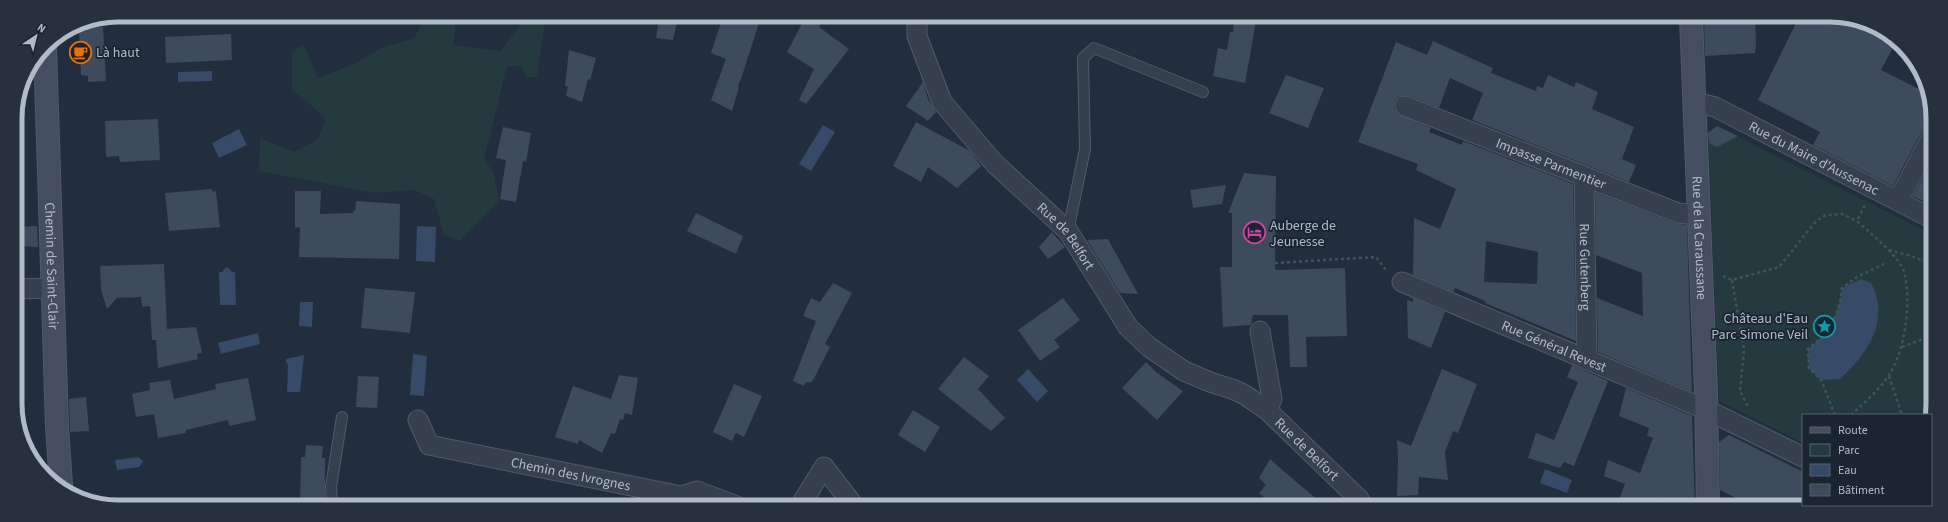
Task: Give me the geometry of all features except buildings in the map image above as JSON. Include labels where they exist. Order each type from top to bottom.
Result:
[{"type":"street","name":"Rue de Belfort","points":[[917,22],[917,36],[942,102],[995,164],[1068,230],[1128,327],[1159,355],[1184,371],[1269,405],[1359,500]]},
{"type":"street","name":"Rue de la Caraussane","points":[[1692,22],[1698,215],[1707,410],[1708,500]]},
{"type":"street","name":"Chemin de Saint-Clair","points":[[45,56],[52,288],[61,481]]},
{"type":"street","name":"Rue du Maire d'Aussenac","points":[[1695,102],[1715,107],[1926,215]]},
{"type":"street","name":"Impasse Parmentier","points":[[1405,106],[1678,213],[1698,215]]},
{"type":"street","points":[[1898,201],[1926,148]]},
{"type":"street","name":"Rue Gutenberg","points":[[1584,176],[1587,359]]},
{"type":"street","name":"Rue Général Revest","points":[[1402,282],[1707,410],[1802,457]]},
{"type":"street","points":[[22,288],[52,288]]},
{"type":"street","points":[[1260,330],[1269,405]]},
{"type":"street","name":"Chemin des Ivrognes","points":[[418,420],[429,445],[681,496],[697,491],[721,500]]},
{"type":"street","points":[[804,500],[824,467],[849,500]]},
{"type":"lane","points":[[1068,230],[1085,149],[1083,58],[1094,48],[1203,92]]},
{"type":"lane","points":[[332,500],[331,487],[342,417]]},
{"type":"path","points":[[1857,221],[1867,202]]},
{"type":"path","points":[[1701,267],[1732,280],[1779,267],[1816,221],[1826,215],[1842,214],[1857,221],[1888,250],[1904,271],[1907,308],[1902,347],[1889,375],[1852,414]]},
{"type":"path","points":[[1888,250],[1911,256],[1926,262]]},
{"type":"path","points":[[1275,263],[1376,257],[1394,280],[1402,282]]},
{"type":"path","points":[[1835,414],[1822,380],[1809,368],[1808,349],[1823,337],[1839,312],[1842,288],[1857,277],[1884,264]]},
{"type":"path","points":[[1732,280],[1744,350],[1740,391],[1751,411]]},
{"type":"path","points":[[1902,347],[1926,338]]},
{"type":"path","points":[[1889,375],[1902,414]]},
{"type":"green space","points":[[422,22],[456,22],[454,45],[501,51],[522,22],[545,22],[537,77],[526,77],[521,66],[507,66],[484,159],[494,173],[499,201],[460,241],[444,235],[434,199],[415,190],[374,193],[259,171],[260,138],[294,152],[318,139],[325,120],[314,108],[292,90],[292,53],[302,45],[307,51],[318,78],[356,63],[381,48],[414,38]]},
{"type":"green space","name":"Château d'Eau Parc Simone Veil","points":[[1717,126],[1926,231],[1926,414],[1802,414],[1802,442],[1719,401],[1708,132]]},
{"type":"water","points":[[212,71],[212,81],[178,82],[178,72]]},
{"type":"water","points":[[823,125],[835,132],[811,171],[799,164]]},
{"type":"water","points":[[239,129],[247,145],[219,158],[212,143]]},
{"type":"water","points":[[417,226],[436,227],[435,262],[416,261]]},
{"type":"water","points":[[228,267],[232,272],[235,272],[236,305],[220,305],[219,272],[222,272]]},
{"type":"water","points":[[1861,279],[1871,283],[1877,297],[1877,323],[1873,336],[1859,359],[1840,379],[1821,380],[1809,368],[1808,349],[1823,336],[1836,315],[1842,288]]},
{"type":"water","points":[[300,302],[313,302],[312,327],[299,326]]},
{"type":"water","points":[[258,333],[260,344],[221,354],[218,343]]},
{"type":"water","points":[[413,354],[427,356],[424,396],[410,395]]},
{"type":"water","points":[[304,355],[300,392],[287,392],[288,365],[286,359]]},
{"type":"water","points":[[1028,369],[1048,391],[1037,402],[1017,380]]},
{"type":"water","points":[[138,457],[143,461],[139,467],[117,470],[115,460]]},
{"type":"water","points":[[1545,469],[1572,480],[1567,493],[1540,483]]},
{"type":"place","name":"Là haut","points":[[80,52]]},
{"type":"place","name":"Auberge de Jeunesse","points":[[1254,233]]},
{"type":"place","name":"Château d'Eau Parc Simone Veil","points":[[1824,326]]}]
